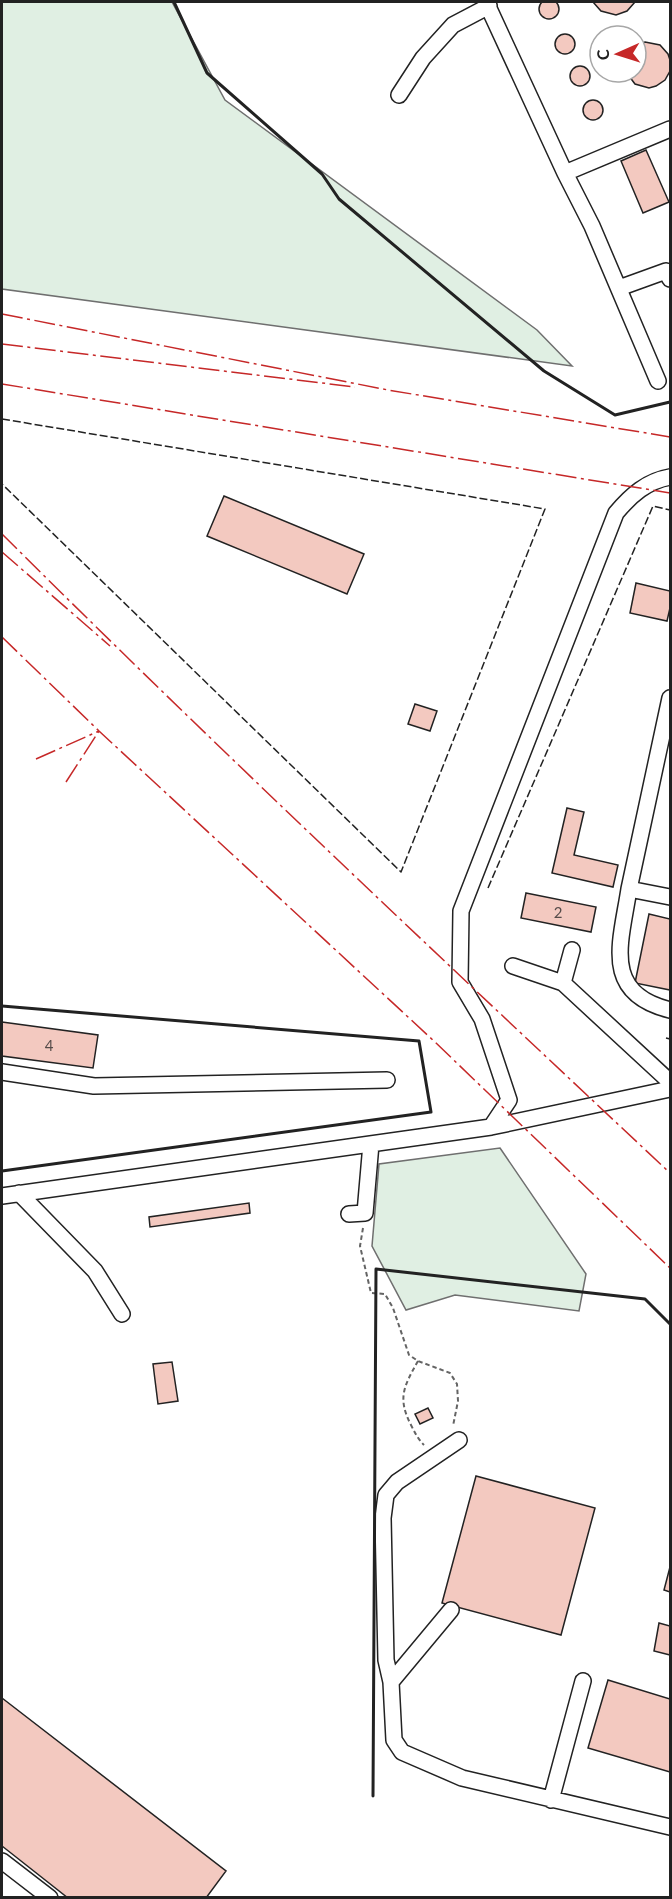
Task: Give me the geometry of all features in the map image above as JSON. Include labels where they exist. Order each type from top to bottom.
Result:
[{"type":"street","points":[[399,95],[423,57],[453,25],[487,4],[565,174],[592,226],[658,381]]},
{"type":"street","points":[[565,174],[670,129]]},
{"type":"street","points":[[619,288],[666,271],[670,279]]},
{"type":"street","points":[[491,1127],[509,1100],[482,1019],[460,982],[461,911],[616,513],[631,495],[660,479],[670,477]]},
{"type":"street","points":[[670,698],[629,889],[618,957],[628,988],[644,1001],[670,1010]]},
{"type":"street","points":[[629,889],[670,897]]},
{"type":"street","points":[[563,983],[572,950]]},
{"type":"street","points":[[513,966],[563,983],[670,1082]]},
{"type":"street","points":[[2,1072],[94,1086],[387,1080]]},
{"type":"street","points":[[2,1196],[491,1127],[670,1089]]},
{"type":"street","points":[[349,1214],[365,1213],[372,1154],[371,1144]]},
{"type":"street","points":[[19,1193],[95,1270],[122,1314]]},
{"type":"street","points":[[454,1443],[396,1482],[386,1495],[383,1518],[387,1660],[391,1682],[394,1740],[402,1752],[462,1778],[670,1827]]},
{"type":"street","points":[[391,1682],[451,1610]]},
{"type":"street","points":[[551,1800],[583,1681]]},
{"type":"street","points":[[2,1861],[50,1898]]},
{"type":"path","points":[[365,1213],[360,1246],[370,1293],[385,1294],[393,1308],[409,1354],[418,1361],[450,1373],[457,1384],[458,1401],[454,1443]]},
{"type":"path","points":[[418,1361],[406,1384],[403,1409],[418,1439],[436,1456]]},
{"type":"green space","points":[[2,2],[172,2],[225,100],[537,330],[572,366],[2,289]]},
{"type":"green space","points":[[500,1148],[586,1274],[579,1311],[455,1295],[406,1310],[372,1246],[379,1164]]},
{"type":"building","points":[[549,-1],[556,2],[559,9],[556,16],[549,19],[542,16],[539,9],[542,2]]},
{"type":"building","points":[[593,2],[635,2],[627,11],[616,15],[601,11]]},
{"type":"building","points":[[565,34],[572,37],[575,44],[572,51],[565,54],[558,51],[555,44],[558,37]]},
{"type":"building","points":[[648,43],[660,45],[670,60],[670,71],[665,80],[649,88],[635,84],[648,84]]},
{"type":"building","points":[[580,66],[587,69],[587,83],[580,86],[573,83],[570,76],[573,69]]},
{"type":"building","points":[[593,100],[600,103],[603,110],[600,117],[593,120],[586,117],[583,110],[586,103]]},
{"type":"building","points":[[646,150],[669,202],[643,213],[621,161]]},
{"type":"building","points":[[224,496],[364,554],[347,594],[207,536]]},
{"type":"building","points":[[636,583],[670,591],[667,621],[630,613]]},
{"type":"building","points":[[415,704],[437,711],[430,731],[408,724]]},
{"type":"building","points":[[567,808],[584,812],[574,855],[618,865],[613,887],[552,873]]},
{"type":"building","points":[[526,893],[596,907],[591,932],[521,918]]},
{"type":"building","points":[[649,914],[670,919],[670,990],[635,983]]},
{"type":"building","points":[[2,1022],[98,1035],[93,1068],[2,1056]]},
{"type":"building","points":[[249,1203],[250,1213],[150,1227],[149,1217]]},
{"type":"building","points":[[172,1362],[178,1401],[158,1404],[153,1364]]},
{"type":"building","points":[[428,1408],[433,1418],[420,1424],[415,1414]]},
{"type":"building","points":[[476,1476],[595,1508],[561,1635],[442,1603]]},
{"type":"building","points":[[670,1567],[670,1592],[664,1590]]},
{"type":"building","points":[[659,1623],[670,1626],[670,1655],[654,1651]]},
{"type":"building","points":[[608,1680],[670,1699],[670,1772],[588,1748]]},
{"type":"building","points":[[2,1698],[226,1871],[206,1898],[68,1898],[2,1846]]},
{"type":"fence","points":[[2,419],[545,509],[401,872],[2,484]]},
{"type":"fence","points":[[488,888],[653,506],[670,510]]},
{"type":"fence","points":[[666,1038],[670,1039]]},
{"type":"wall","points":[[174,2],[207,73],[322,174],[339,199],[544,371],[615,415],[670,402]]},
{"type":"wall","points":[[2,1006],[419,1041],[431,1112],[2,1171]]},
{"type":"wall","points":[[373,1796],[376,1269],[645,1299],[670,1324]]},
{"type":"power","points":[[2,314],[388,390],[670,437]]},
{"type":"power","points":[[2,344],[355,387]]},
{"type":"power","points":[[2,384],[670,493]]},
{"type":"power","points":[[2,534],[250,776],[670,1173]]},
{"type":"power","points":[[2,552],[110,646]]},
{"type":"power","points":[[2,637],[99,731],[435,1042],[670,1268]]},
{"type":"power","points":[[36,759],[99,731]]},
{"type":"power","points":[[66,782],[99,731]]}]
